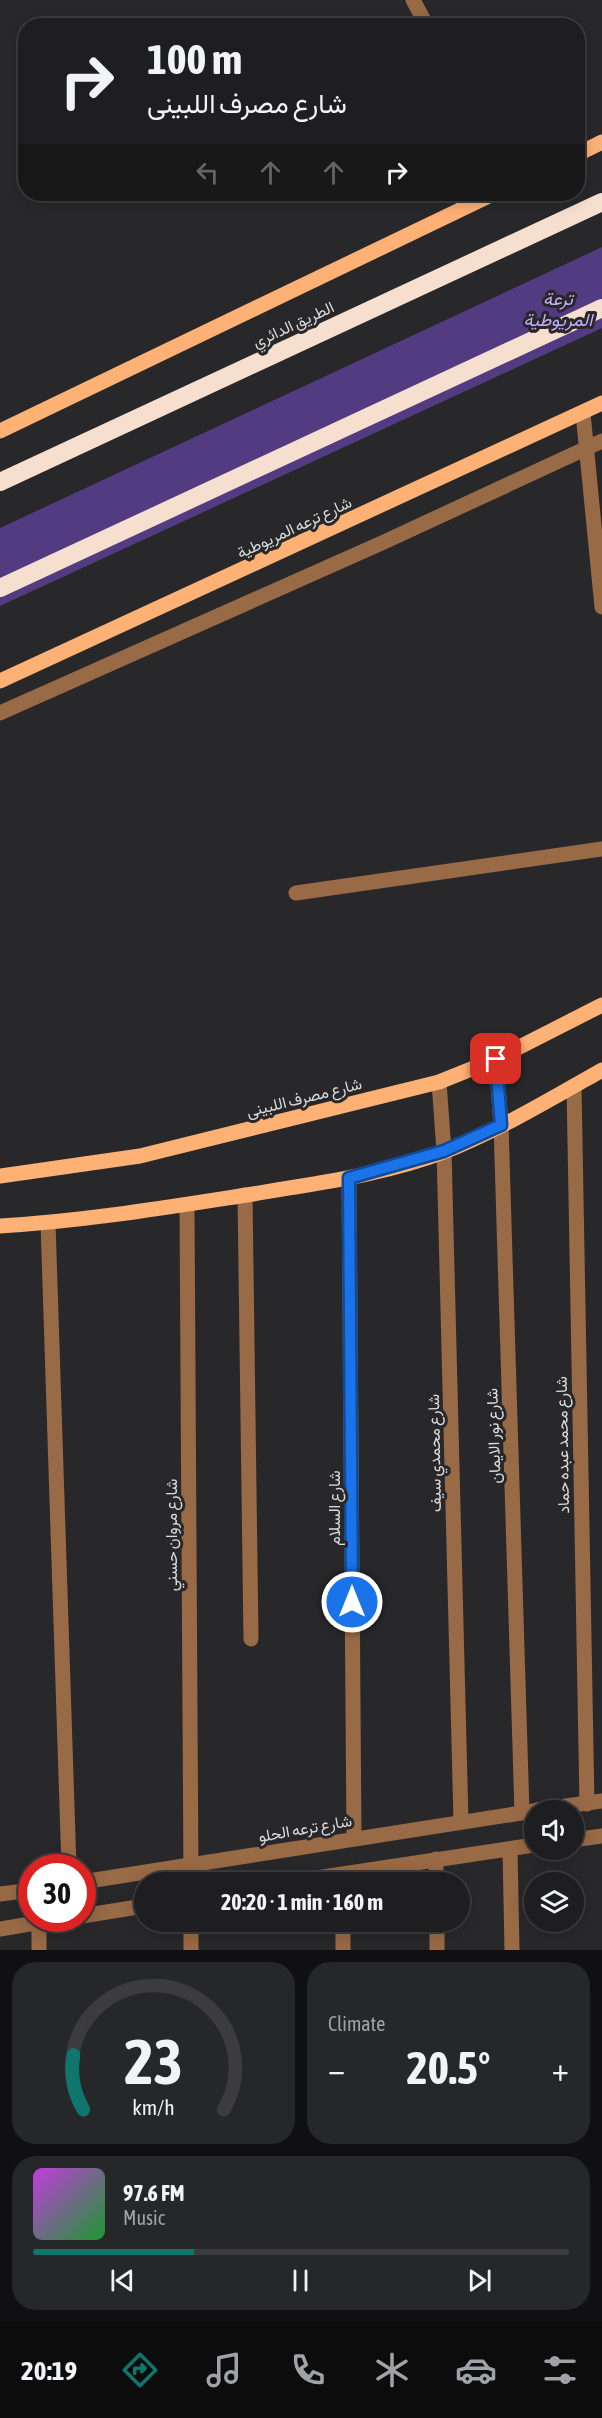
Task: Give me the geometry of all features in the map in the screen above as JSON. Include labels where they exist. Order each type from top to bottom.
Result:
[{"type":"highway","name":"الطريق الدائري","points":[[0,482],[602,201]]},
{"type":"highway","points":[[0,588],[602,308]]},
{"type":"main road","points":[[585,150],[602,142]]},
{"type":"main road","points":[[0,430],[478,201]]},
{"type":"main road","name":"شارع ترعه المريوطية","points":[[0,681],[602,404]]},
{"type":"main road","name":"شارع مصرف اللبينى","points":[[0,1176],[140,1156],[439,1083],[496,1059],[602,1005]]},
{"type":"main road","points":[[0,1226],[48,1223],[187,1205],[349,1178],[444,1151],[501,1125],[602,1070]]},
{"type":"street","points":[[413,0],[423,18]]},
{"type":"street","points":[[583,413],[602,602]]},
{"type":"street","points":[[0,713],[384,542],[602,441]]},
{"type":"street","points":[[296,893],[602,849]]},
{"type":"street","name":"شارع نور الايمان","points":[[496,1059],[501,1125],[531,1800]]},
{"type":"street","name":"شارع محمدي سيف","points":[[439,1083],[444,1151],[461,1822]]},
{"type":"street","name":"شارع محمد عبده حماد","points":[[574,1086],[594,1803]]},
{"type":"street","name":"شارع السلام","points":[[349,1178],[354,1838]]},
{"type":"street","points":[[245,1195],[251,1639]]},
{"type":"street","name":"شارع مروان حسني","points":[[187,1205],[191,1872]]},
{"type":"street","points":[[48,1223],[69,1854]]},
{"type":"street","name":"شارع ترعه الحلو","points":[[96,1880],[524,1812]]},
{"type":"street","points":[[584,1838],[602,1836]]},
{"type":"street","points":[[372,1872],[436,1859],[524,1847]]},
{"type":"street","points":[[510,1849],[512,1950]]},
{"type":"street","points":[[436,1859],[436,1872]]},
{"type":"street","points":[[0,1894],[18,1892]]},
{"type":"street","points":[[96,1914],[134,1908]]},
{"type":"street","points":[[0,1929],[18,1926]]},
{"type":"street","points":[[39,1932],[39,1950]]},
{"type":"street","points":[[191,1932],[191,1950]]},
{"type":"street","points":[[343,1932],[343,1950]]},
{"type":"street","points":[[437,1932],[437,1950]]},
{"type":"water","name":"ترعة المريوطية","points":[[602,247],[602,328],[0,606],[0,528]]},
{"type":"route","points":[[352,1602],[349,1178],[402,1165],[444,1151],[501,1125],[496,1059]]}]
